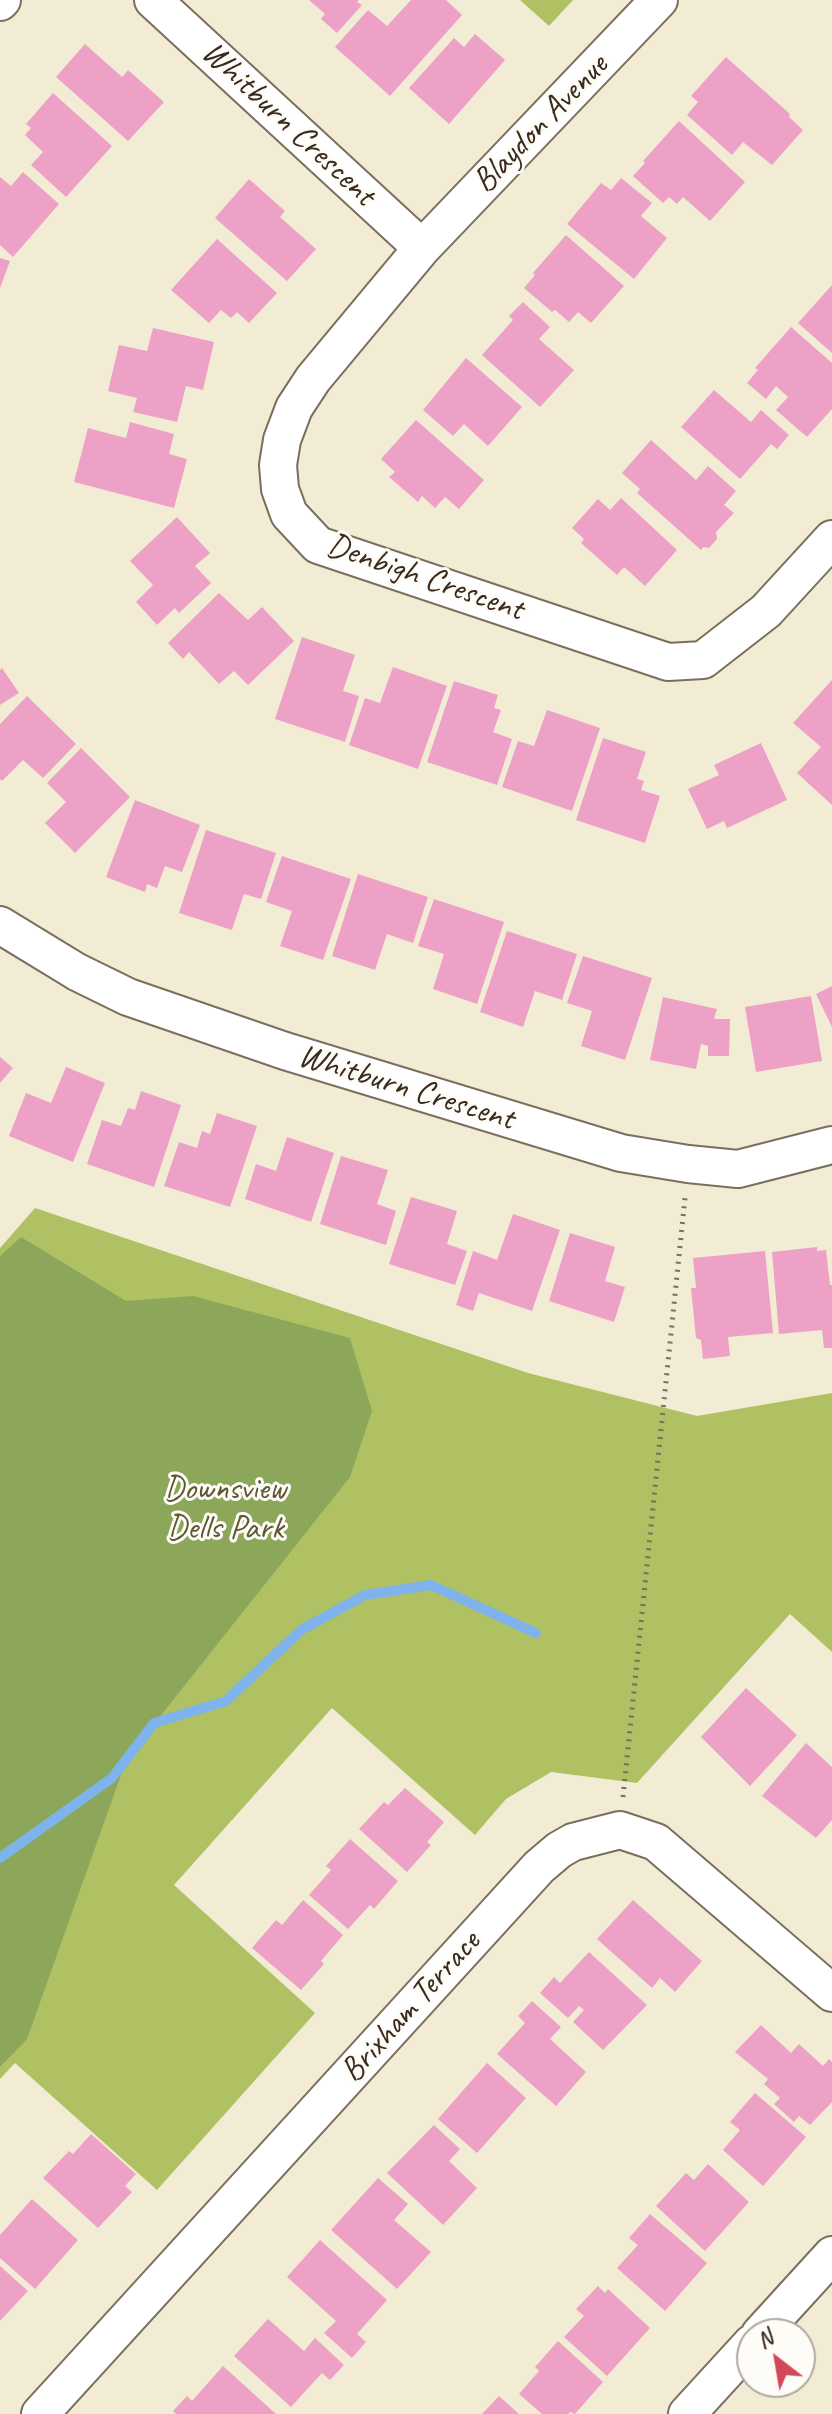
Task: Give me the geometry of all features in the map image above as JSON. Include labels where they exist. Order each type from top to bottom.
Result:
[{"type":"street","name":"Whitburn Crescent","points":[[153,0],[422,248]]},
{"type":"street","name":"Blaydon Avenue","points":[[422,248],[659,0]]},
{"type":"street","name":"Denbigh Crescent","points":[[422,248],[313,379],[294,408],[282,440],[278,465],[280,489],[289,514],[318,545],[668,662],[703,660],[715,651],[782,597],[832,539]]},
{"type":"street","name":"Whitburn Crescent","points":[[0,925],[77,972],[128,997],[285,1051],[621,1153],[738,1169],[832,1145]]},
{"type":"street","points":[[620,1830],[656,1842],[832,1993]]},
{"type":"street","name":"Brixham Terrace","points":[[40,2414],[539,1867],[573,1842],[620,1830]]},
{"type":"street","points":[[775,2318],[832,2255]]},
{"type":"street","points":[[687,2414],[736,2360]]},
{"type":"path","points":[[620,1830],[688,1164]]},
{"type":"green space","points":[[520,0],[573,0],[549,26]]},
{"type":"green space","name":"Downsview Dells Park","points":[[35,1208],[528,1373],[697,1416],[832,1393],[832,1652],[790,1614],[637,1783],[551,1772],[506,1799],[475,1835],[332,1708],[174,1885],[315,2013],[157,2190],[15,2063],[0,2079],[0,1248]]},
{"type":"green space","points":[[21,1237],[126,1301],[193,1296],[350,1338],[372,1411],[350,1477],[127,1758],[27,2039],[0,2067],[0,1256]]},
{"type":"building","points":[[309,0],[359,0],[357,2],[362,5],[337,33],[321,19],[325,14]]},
{"type":"building","points":[[411,0],[446,0],[462,15],[390,96],[335,47],[368,10],[387,26]]},
{"type":"building","points":[[475,34],[505,60],[449,124],[409,88],[454,38],[464,47]]},
{"type":"building","points":[[85,44],[122,77],[128,70],[164,102],[128,141],[56,77]]},
{"type":"building","points":[[726,57],[790,114],[789,117],[803,130],[772,165],[743,142],[732,155],[687,115],[698,102],[691,96]]},
{"type":"building","points":[[53,93],[112,146],[66,197],[31,165],[43,152],[25,135],[31,128],[26,124]]},
{"type":"building","points":[[679,121],[745,182],[710,221],[683,197],[677,204],[669,197],[663,203],[633,176]]},
{"type":"building","points":[[23,172],[59,204],[13,257],[0,245],[0,177],[11,186]]},
{"type":"building","points":[[621,178],[652,203],[641,216],[667,238],[634,279],[567,224],[601,183],[611,190]]},
{"type":"building","points":[[249,179],[285,211],[280,217],[316,249],[287,281],[215,218]]},
{"type":"building","points":[[566,235],[624,286],[591,323],[578,312],[569,322],[524,288]]},
{"type":"building","points":[[217,239],[277,293],[249,323],[237,312],[231,318],[221,310],[209,323],[171,290]]},
{"type":"building","points":[[0,258],[10,261],[0,288]]},
{"type":"building","points":[[832,285],[832,353],[798,323]]},
{"type":"building","points":[[523,302],[550,327],[539,339],[574,370],[540,407],[482,355],[513,320],[509,316]]},
{"type":"building","points":[[791,327],[832,363],[832,409],[807,437],[776,410],[788,397],[776,386],[766,399],[747,383],[758,370],[755,368]]},
{"type":"building","points":[[153,328],[214,342],[203,390],[186,386],[177,422],[133,412],[137,398],[108,391],[119,345],[147,351]]},
{"type":"building","points":[[466,358],[522,407],[488,446],[464,424],[453,436],[423,410]]},
{"type":"building","points":[[714,390],[751,422],[761,410],[789,435],[777,449],[771,444],[740,479],[681,427]]},
{"type":"building","points":[[416,420],[484,480],[459,509],[445,497],[435,508],[422,496],[418,502],[389,477],[395,472],[381,459]]},
{"type":"building","points":[[130,422],[174,434],[169,454],[187,459],[174,508],[74,482],[88,428],[126,438]]},
{"type":"building","points":[[651,440],[696,480],[708,466],[736,491],[724,505],[734,513],[716,532],[717,539],[709,548],[703,547],[701,550],[637,493],[640,489],[622,473]]},
{"type":"building","points":[[621,498],[677,550],[645,586],[624,567],[617,575],[581,543],[584,539],[572,528],[598,499],[610,510]]},
{"type":"building","points":[[177,517],[210,553],[195,566],[211,583],[179,613],[175,608],[157,625],[136,602],[153,585],[130,561]]},
{"type":"building","points":[[219,593],[248,620],[262,607],[294,641],[248,685],[234,671],[219,684],[189,652],[183,659],[168,643]]},
{"type":"building","points":[[302,637],[355,655],[343,691],[359,696],[345,742],[275,719]]},
{"type":"building","points":[[393,667],[447,686],[418,769],[349,745],[365,698],[380,703]]},
{"type":"building","points":[[2,668],[19,693],[0,705],[0,670]]},
{"type":"building","points":[[832,680],[832,805],[797,773],[821,747],[793,723]]},
{"type":"building","points":[[454,681],[498,695],[494,708],[501,710],[493,732],[512,739],[497,785],[427,762]]},
{"type":"building","points":[[27,696],[76,744],[43,778],[23,760],[2,781],[0,724]]},
{"type":"building","points":[[547,710],[600,728],[572,811],[502,787],[518,741],[534,746]]},
{"type":"building","points":[[603,738],[646,752],[637,779],[644,781],[641,790],[660,796],[645,843],[576,820]]},
{"type":"building","points":[[761,743],[787,800],[727,828],[724,821],[707,829],[688,789],[719,775],[714,765]]},
{"type":"building","points":[[81,748],[130,797],[75,853],[45,823],[66,802],[47,783]]},
{"type":"building","points":[[135,800],[200,825],[182,872],[165,866],[157,888],[147,884],[145,892],[106,877]]},
{"type":"building","points":[[206,830],[276,853],[261,899],[244,894],[232,930],[179,913]]},
{"type":"building","points":[[282,856],[351,879],[323,960],[280,946],[292,911],[266,902]]},
{"type":"building","points":[[358,874],[428,897],[413,943],[387,934],[375,970],[332,956]]},
{"type":"building","points":[[434,899],[504,922],[477,1004],[433,989],[444,954],[418,946]]},
{"type":"building","points":[[507,931],[577,954],[562,1000],[535,991],[523,1027],[480,1012]]},
{"type":"building","points":[[583,956],[652,978],[625,1060],[581,1046],[592,1011],[567,1003]]},
{"type":"building","points":[[832,986],[832,1027],[816,994]]},
{"type":"building","points":[[811,996],[822,1061],[756,1072],[745,1007]]},
{"type":"building","points":[[663,997],[717,1009],[714,1019],[730,1019],[729,1056],[708,1056],[708,1046],[701,1044],[696,1069],[650,1060]]},
{"type":"building","points":[[0,1057],[13,1068],[0,1083]]},
{"type":"building","points":[[66,1067],[105,1083],[73,1162],[9,1136],[26,1093],[51,1103]]},
{"type":"building","points":[[141,1091],[181,1105],[154,1187],[87,1164],[102,1120],[121,1126],[128,1108],[135,1110]]},
{"type":"building","points":[[217,1113],[257,1126],[230,1207],[164,1186],[179,1142],[197,1148],[202,1131],[210,1134]]},
{"type":"building","points":[[287,1137],[334,1153],[311,1222],[245,1199],[256,1164],[276,1171]]},
{"type":"building","points":[[341,1156],[388,1170],[377,1204],[396,1211],[386,1245],[320,1224]]},
{"type":"building","points":[[411,1197],[457,1211],[447,1244],[467,1251],[455,1285],[389,1264]]},
{"type":"building","points":[[513,1214],[560,1230],[532,1311],[479,1293],[473,1311],[456,1305],[473,1251],[497,1260]]},
{"type":"building","points":[[570,1233],[615,1247],[605,1281],[625,1287],[614,1322],[549,1301]]},
{"type":"building","points":[[817,1247],[817,1251],[826,1250],[832,1285],[832,1348],[824,1348],[822,1330],[779,1334],[772,1252]]},
{"type":"building","points":[[765,1251],[773,1333],[728,1337],[730,1356],[703,1359],[701,1340],[696,1338],[691,1288],[696,1288],[693,1258]]},
{"type":"building","points":[[746,1688],[797,1735],[750,1786],[701,1737]]},
{"type":"building","points":[[806,1743],[832,1767],[832,1820],[816,1838],[762,1796]]},
{"type":"building","points":[[405,1788],[444,1822],[427,1842],[431,1845],[407,1872],[359,1829],[384,1802],[388,1805]]},
{"type":"building","points":[[350,1839],[398,1881],[374,1909],[370,1905],[348,1929],[309,1895],[331,1870],[326,1866]]},
{"type":"building","points":[[303,1900],[343,1935],[321,1961],[324,1964],[301,1990],[252,1948],[276,1920],[282,1925]]},
{"type":"building","points":[[633,1900],[702,1961],[675,1992],[660,1978],[652,1988],[597,1939]]},
{"type":"building","points":[[589,1952],[647,2005],[603,2050],[573,2022],[584,2010],[579,2006],[568,2018],[540,1993],[554,1977],[560,1983]]},
{"type":"building","points":[[532,2001],[561,2027],[550,2039],[586,2072],[556,2106],[497,2054],[525,2023],[518,2016]]},
{"type":"building","points":[[761,2025],[791,2053],[799,2044],[823,2066],[829,2059],[832,2062],[832,2102],[810,2125],[799,2116],[794,2122],[774,2104],[780,2098],[764,2084],[768,2079],[735,2052]]},
{"type":"building","points":[[487,2063],[526,2098],[477,2153],[438,2119]]},
{"type":"building","points":[[755,2093],[806,2137],[763,2186],[723,2150],[740,2130],[730,2122]]},
{"type":"building","points":[[434,2125],[460,2149],[449,2161],[477,2188],[443,2225],[387,2173]]},
{"type":"building","points":[[91,2134],[136,2174],[125,2186],[132,2192],[98,2228],[43,2178],[69,2151],[73,2154]]},
{"type":"building","points":[[708,2164],[749,2202],[705,2251],[656,2206],[686,2173],[694,2180]]},
{"type":"building","points":[[378,2178],[408,2204],[394,2220],[431,2252],[397,2289],[331,2230]]},
{"type":"building","points":[[32,2199],[78,2240],[35,2289],[0,2258],[0,2235]]},
{"type":"building","points":[[650,2214],[707,2263],[665,2311],[617,2268],[638,2245],[629,2238]]},
{"type":"building","points":[[320,2240],[387,2300],[357,2334],[366,2342],[352,2358],[324,2333],[336,2321],[287,2277]]},
{"type":"building","points":[[0,2266],[28,2291],[0,2321]]},
{"type":"building","points":[[598,2286],[605,2293],[608,2289],[650,2328],[607,2376],[564,2337],[584,2316],[576,2309]]},
{"type":"building","points":[[268,2319],[304,2351],[315,2338],[344,2365],[330,2380],[322,2373],[291,2407],[234,2356]]},
{"type":"building","points":[[558,2341],[603,2382],[575,2414],[542,2414],[519,2394],[539,2371],[535,2367]]},
{"type":"building","points":[[223,2366],[276,2414],[176,2414],[173,2411],[187,2396],[192,2401]]},
{"type":"building","points":[[499,2396],[519,2414],[482,2414]]},
{"type":"waterway","points":[[0,1858],[112,1778],[154,1723],[226,1701],[301,1630],[365,1595],[431,1585],[536,1633]]}]
